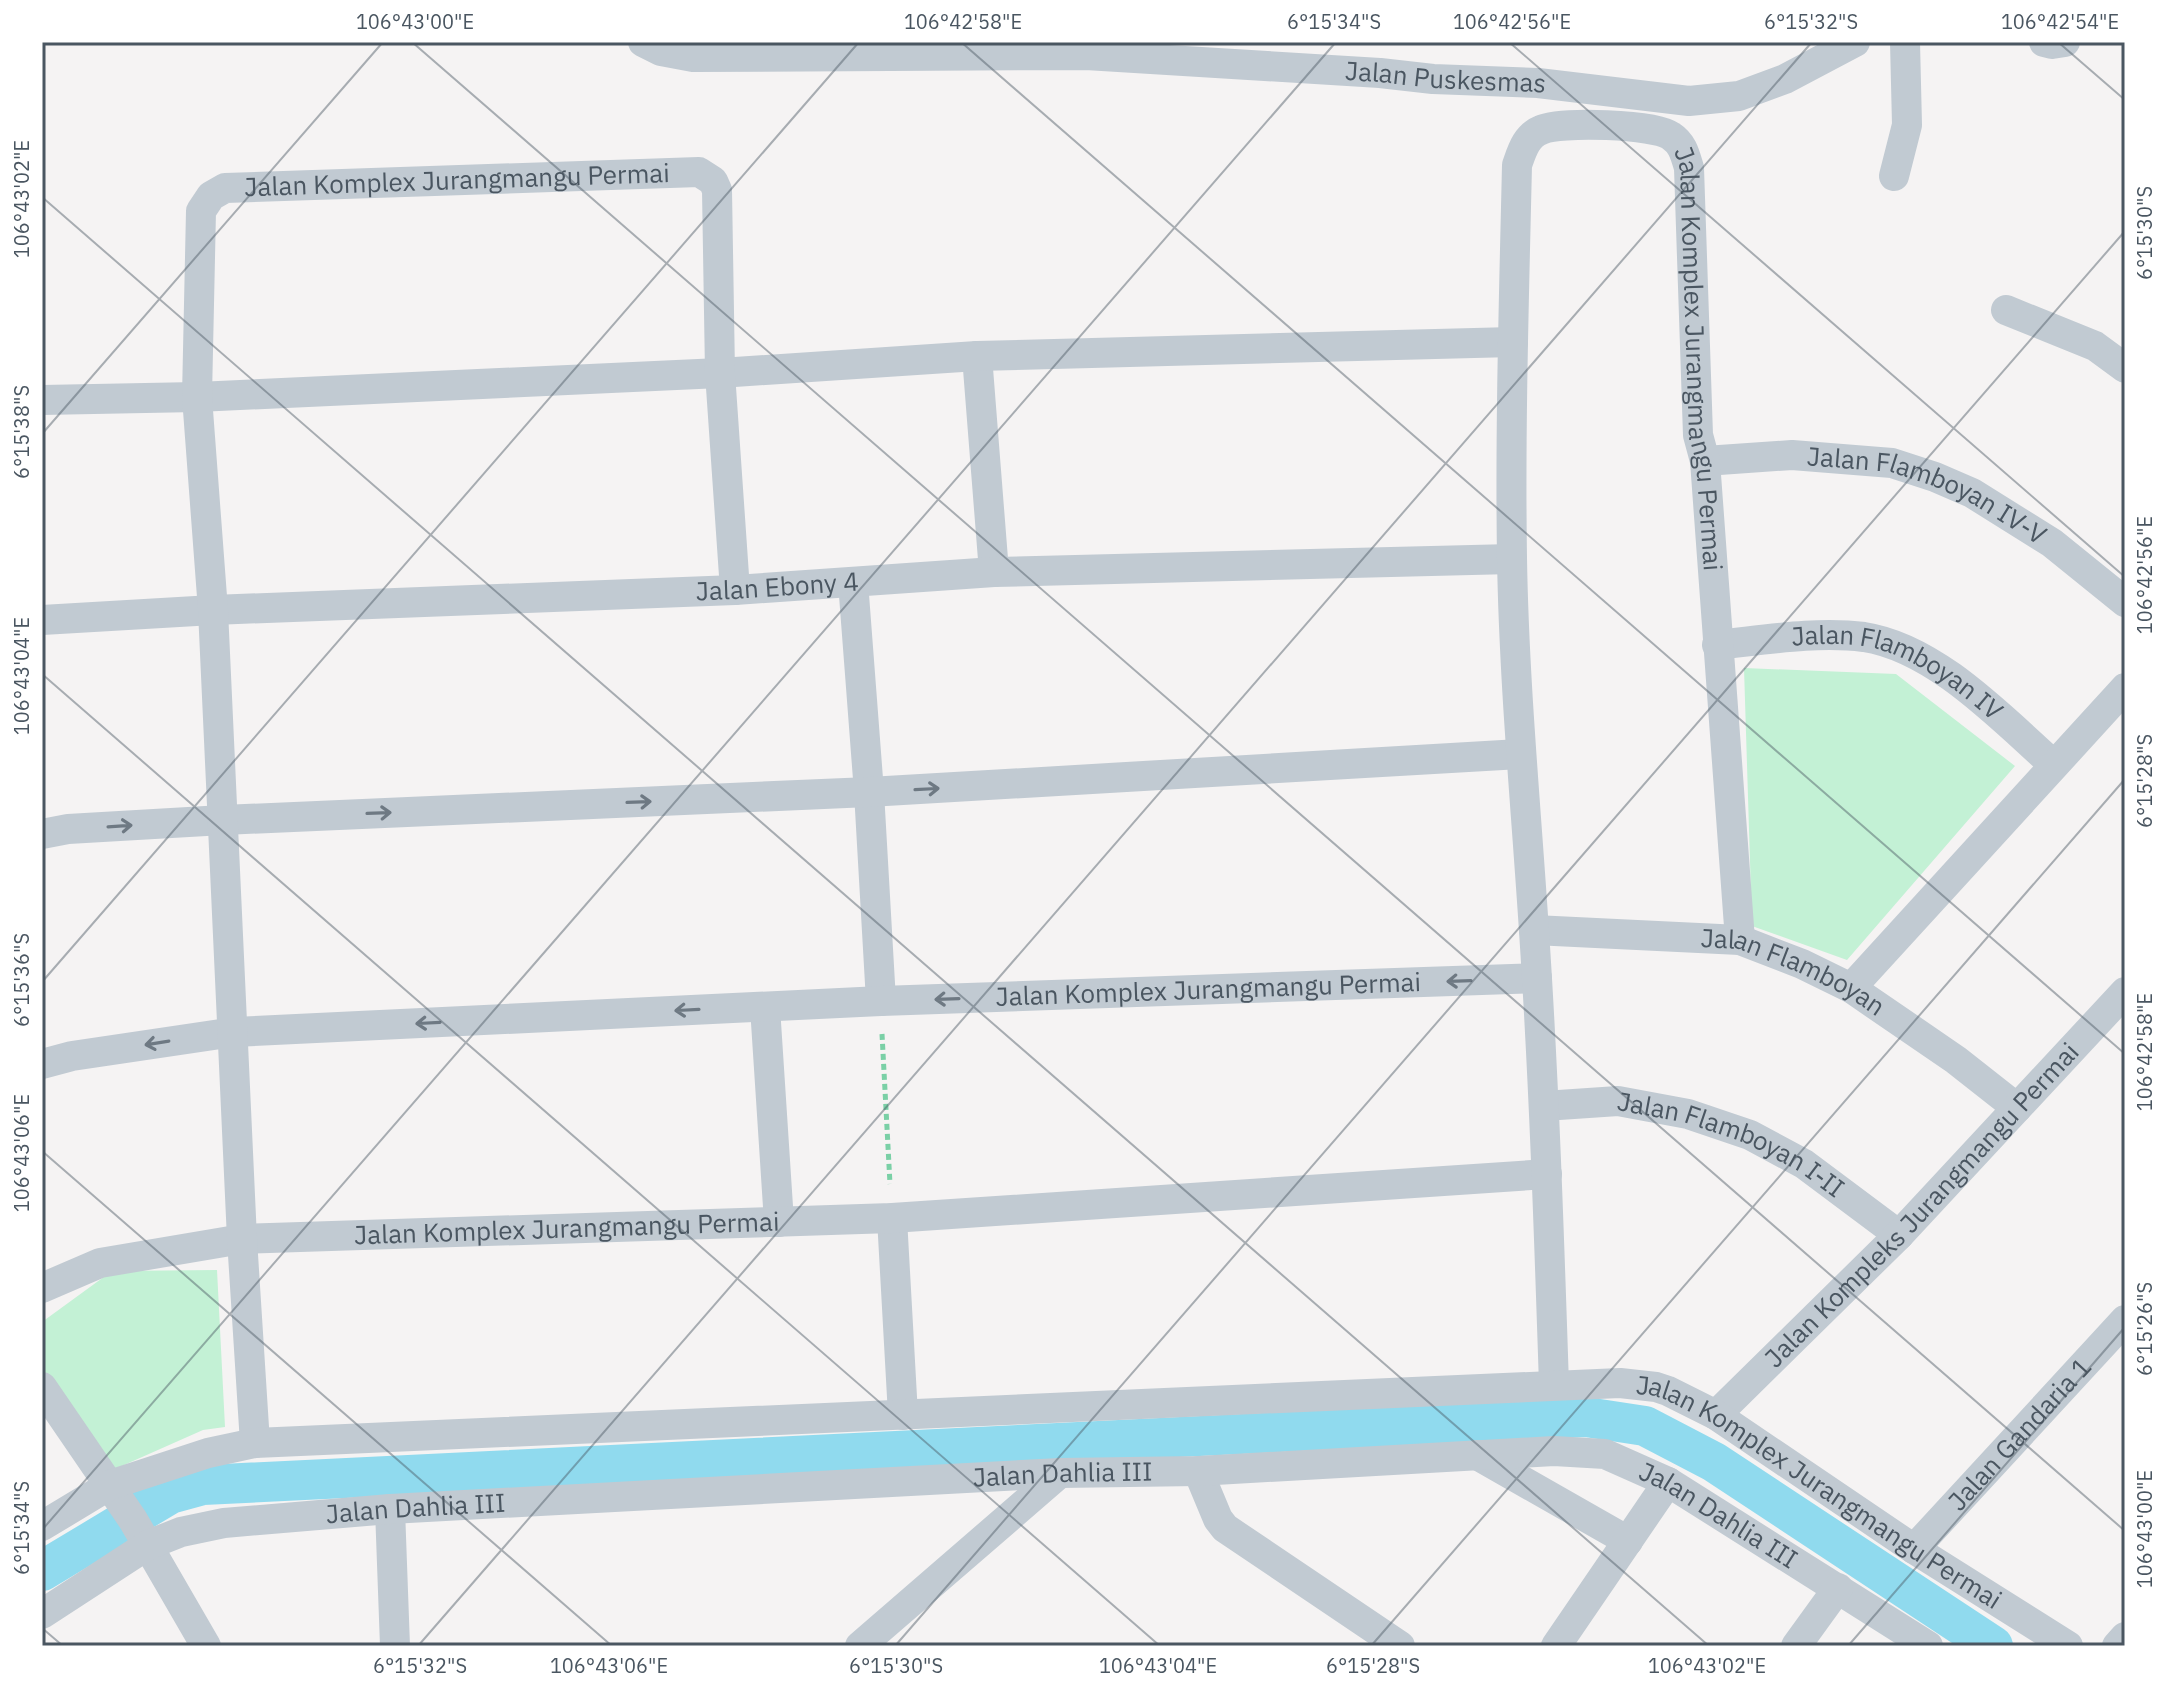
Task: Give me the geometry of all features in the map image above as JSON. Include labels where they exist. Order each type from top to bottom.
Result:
[{"type":"street","name":"Jalan Puskesmas","points":[[643,42],[661,51],[693,57],[1086,55],[1433,79],[1538,83],[1689,101],[1739,96],[1785,79],[1855,42]]},
{"type":"street","points":[[1894,176],[1907,125],[1905,42]]},
{"type":"street","points":[[2044,42],[2065,42]]},
{"type":"street","name":"Jalan Komplex Jurangmangu Permai","points":[[1554,1385],[1544,1106],[1520,754],[1512,559],[1517,165],[1524,145],[1539,130],[1560,126],[1650,129],[1669,134],[1684,148],[1689,168],[1698,435],[1705,461],[1740,940]]},
{"type":"street","name":"Jalan Komplex Jurangmangu Permai","points":[[255,1443],[242,1239],[213,610],[197,397],[201,211],[211,196],[225,188],[699,172],[713,181],[717,190],[720,373],[735,590]]},
{"type":"street","points":[[2006,310],[2095,346],[2125,368]]},
{"type":"street","points":[[42,400],[197,397],[720,373],[977,356],[1513,342]]},
{"type":"street","points":[[977,356],[994,572]]},
{"type":"street","name":"Jalan Flamboyan IV-V","points":[[1705,461],[1792,455],[1892,463],[1935,477],[1972,493],[2052,543],[2125,602]]},
{"type":"street","name":"Jalan Ebony 4","points":[[42,620],[213,610],[735,590],[994,572],[1512,559]]},
{"type":"street","points":[[853,582],[881,1001]]},
{"type":"street","name":"Jalan Flamboyan IV","points":[[1717,645],[1816,636],[1865,637],[1900,649],[1936,667],[1971,693],[2054,765]]},
{"type":"street","points":[[1851,988],[2125,688]]},
{"type":"street","points":[[42,834],[68,829],[223,820],[869,792],[1520,754]]},
{"type":"street","name":"Jalan Flamboyan","points":[[1534,930],[1740,940],[1802,964],[1851,988],[1956,1060],[2017,1108]]},
{"type":"street","name":"Jalan Komplex Jurangmangu Permai","points":[[234,1032],[881,1001],[1537,978]]},
{"type":"street","name":"Jalan Kompleks Jurangmangu Permai","points":[[1716,1415],[1899,1235],[2125,992]]},
{"type":"street","points":[[765,1007],[779,1222]]},
{"type":"street","points":[[42,1064],[72,1056],[234,1032]]},
{"type":"street","name":"Jalan Flamboyan I-II","points":[[1544,1106],[1618,1101],[1688,1114],[1750,1135],[1804,1164],[1899,1235]]},
{"type":"street","name":"Jalan Komplex Jurangmangu Permai","points":[[42,1288],[100,1263],[242,1239],[892,1218],[1547,1174]]},
{"type":"street","points":[[892,1218],[903,1415]]},
{"type":"street","name":"Jalan Gandaria 1","points":[[1914,1549],[2125,1320]]},
{"type":"street","name":"Jalan Komplex Jurangmangu Permai","points":[[42,1614],[127,1512],[208,1453],[255,1443],[1620,1383],[1656,1387],[1716,1415],[1914,1549],[2068,1646]]},
{"type":"street","points":[[42,1387],[127,1512],[206,1646]]},
{"type":"street","name":"Jalan Dahlia III","points":[[127,1512],[181,1532],[224,1523],[390,1509],[1060,1473],[1198,1471],[1554,1451],[1605,1454],[1668,1482],[1928,1646]]},
{"type":"street","points":[[1477,1455],[1628,1541]]},
{"type":"street","points":[[1198,1471],[1218,1519],[1225,1528],[1400,1646]]},
{"type":"street","points":[[860,1646],[1060,1473]]},
{"type":"street","points":[[1556,1646],[1668,1482]]},
{"type":"street","points":[[390,1509],[395,1646]]},
{"type":"street","name":"Jalan Komplex Jurangmangu Permai","points":[[42,1526],[127,1512]]},
{"type":"street","points":[[1796,1646],[1838,1588]]},
{"type":"street","points":[[2117,1646],[2125,1637]]},
{"type":"path","points":[[881,1001],[892,1218]]},
{"type":"green space","points":[[1744,668],[1896,674],[2015,766],[1847,960],[1752,926]]},
{"type":"green space","points":[[217,1270],[225,1427],[203,1430],[106,1473],[42,1370],[42,1322],[112,1271]]},
{"type":"waterway","points":[[42,1571],[170,1494],[203,1485],[1586,1417],[1645,1426],[1714,1462],[1993,1646]]}]
